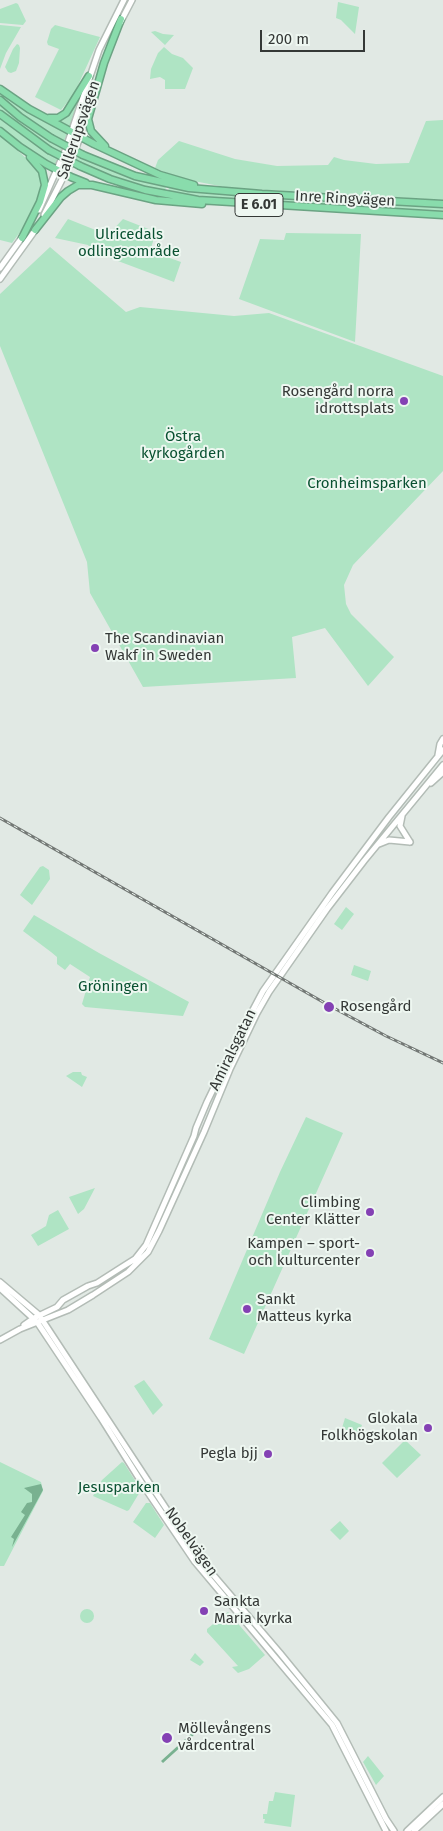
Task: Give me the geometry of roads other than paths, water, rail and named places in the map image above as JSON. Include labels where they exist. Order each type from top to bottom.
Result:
[{"type":"highway","points":[[116,154],[95,137],[91,131],[88,119],[104,64],[122,19]]},
{"type":"highway","points":[[38,114],[51,118],[63,115],[71,106],[89,76]]},
{"type":"highway","points":[[0,89],[38,114],[143,168],[174,179],[235,192]]},
{"type":"highway","name":"Inre Ringvägen","points":[[0,100],[20,117],[51,138],[83,155],[120,171],[156,181],[178,186],[235,192],[443,204]]},
{"type":"highway","name":"Inre Ringvägen","points":[[0,114],[49,150],[80,166],[122,183],[171,196],[198,200],[280,206],[443,215]]},
{"type":"highway","points":[[0,131],[20,147],[58,170],[100,187],[134,196],[178,202],[241,206],[280,206]]},
{"type":"highway","points":[[20,147],[39,168],[45,180],[40,202],[22,238]]},
{"type":"highway","points":[[35,230],[61,197],[74,186],[100,187]]},
{"type":"main road","name":"Sallerupsvägen","points":[[0,268],[22,238],[43,203],[72,132],[101,44],[124,0]]},
{"type":"main road","name":"Sallerupsvägen","points":[[0,279],[35,230],[66,174],[80,136],[104,57],[132,0]]},
{"type":"main road","points":[[438,756],[443,739]]},
{"type":"main road","name":"Amiralsgatan","points":[[0,1340],[38,1319],[63,1300],[97,1283],[135,1259],[146,1245],[205,1107],[263,991],[332,893],[389,817],[443,750]]},
{"type":"main road","name":"Amiralsgatan","points":[[38,1319],[68,1310],[93,1295],[128,1272],[148,1252],[160,1231],[256,1013],[299,948],[364,861],[443,765]]},
{"type":"main road","points":[[364,861],[384,841],[410,842],[401,829],[400,818],[406,808],[443,772]]},
{"type":"main road","name":"Nobelvägen","points":[[0,1282],[38,1319],[198,1557],[280,1653],[336,1723],[394,1831]]},
{"type":"main road","name":"Nobelvägen","points":[[0,1288],[38,1319],[145,1488],[195,1562],[332,1725],[386,1831]]},
{"type":"main road","points":[[407,1831],[443,1797]]},
{"type":"main road","points":[[414,1831],[443,1804]]},
{"type":"railway","points":[[0,818],[330,1006],[386,1036],[443,1063]]},
{"type":"place","name":"Rosengård norra idrottsplats","points":[[404,401]]},
{"type":"place","name":"The Scandinavian Wakf in Sweden","points":[[95,648]]},
{"type":"place","name":"Rosengård","points":[[329,1007]]},
{"type":"place","name":"Climbing Center Klätter","points":[[370,1212]]},
{"type":"place","name":"Kampen – sport- och kulturcenter","points":[[370,1253]]},
{"type":"place","name":"Sankt Matteus kyrka","points":[[247,1309]]},
{"type":"place","name":"Glokala Folkhögskolan","points":[[428,1428]]},
{"type":"place","name":"Pegla bjj","points":[[268,1454]]},
{"type":"place","name":"Sankta Maria kyrka","points":[[204,1611]]},
{"type":"place","name":"Möllevångens vårdcentral","points":[[167,1738]]},
{"type":"park label","name":"Ulricedals odlingsområde","points":[[129,244]]},
{"type":"park label","name":"Östra kyrkogården","points":[[183,446]]},
{"type":"park label","name":"Cronheimsparken","points":[[367,484]]},
{"type":"park label","name":"Gröningen","points":[[113,987]]},
{"type":"park label","name":"Jesusparken","points":[[119,1488]]}]
